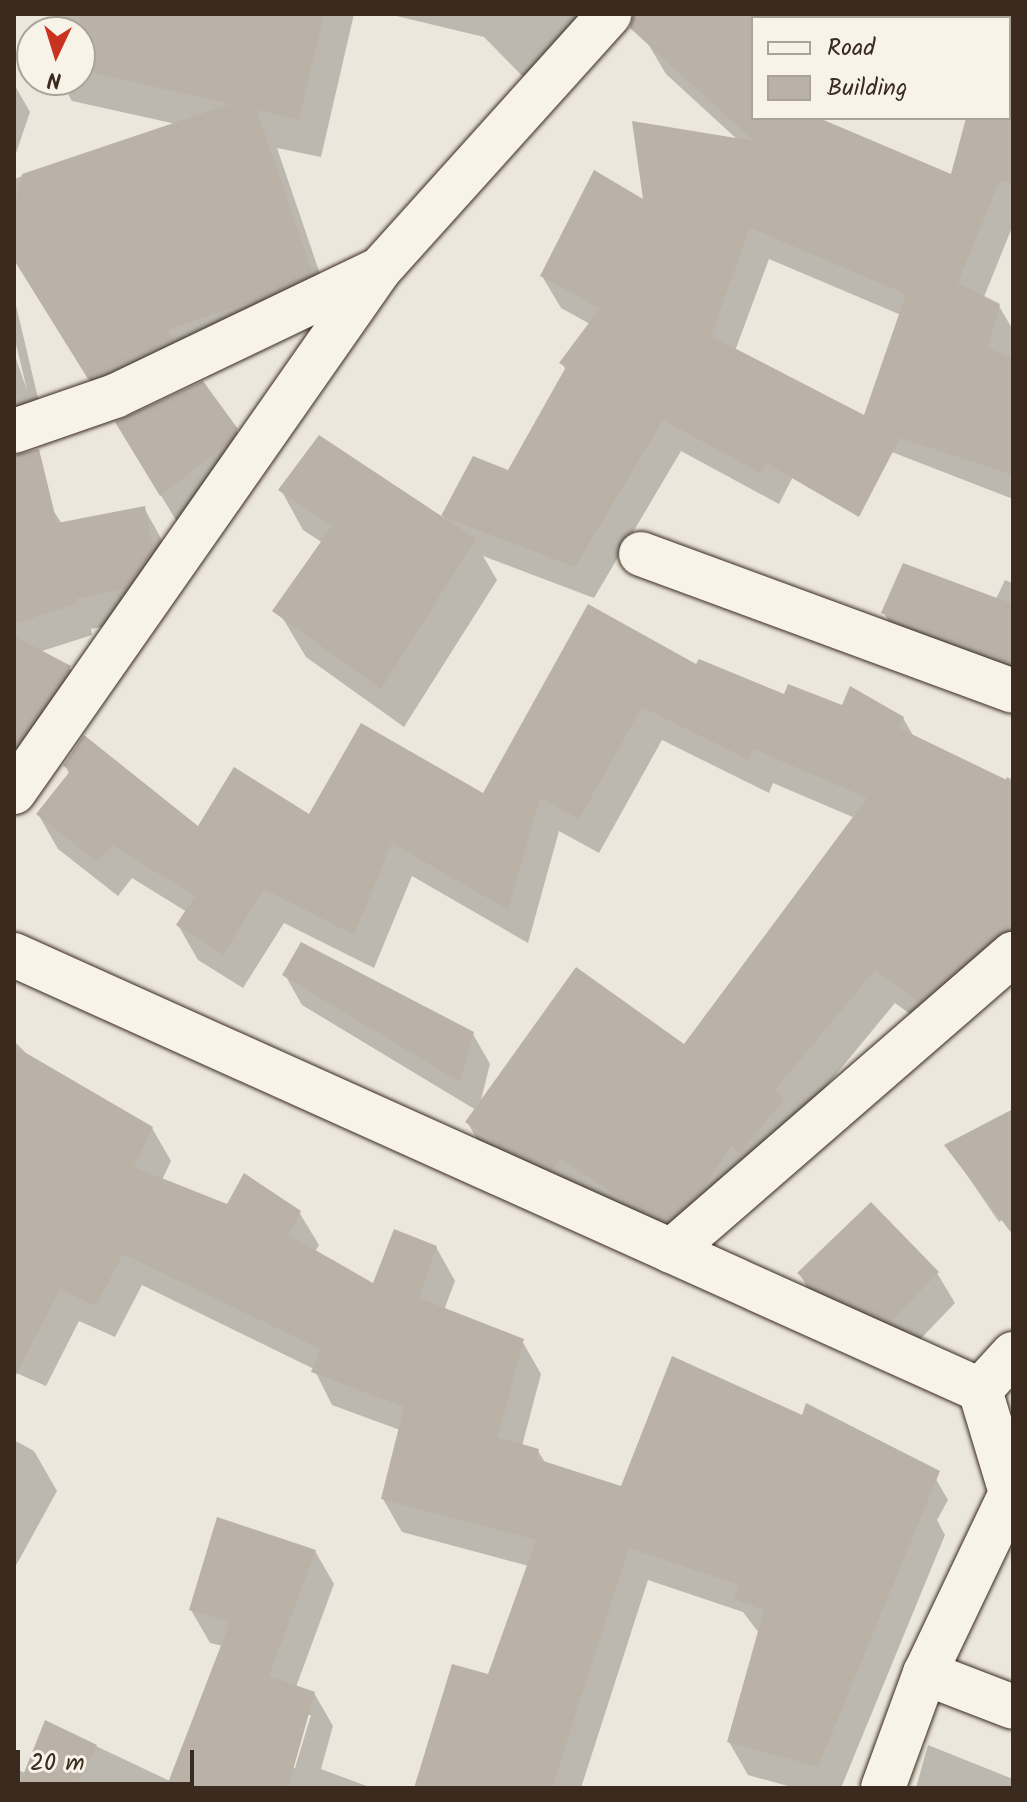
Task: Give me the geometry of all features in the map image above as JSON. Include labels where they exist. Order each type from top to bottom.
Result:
[{"type":"street","points":[[14,792],[380,269],[610,14]]},
{"type":"street","points":[[14,431],[115,396],[380,269]]},
{"type":"street","points":[[641,554],[1013,691]]},
{"type":"street","points":[[671,1251],[1013,954]]},
{"type":"street","points":[[14,955],[980,1390],[1011,1493],[925,1673],[883,1788]]},
{"type":"street","points":[[980,1390],[1013,1354]]},
{"type":"street","points":[[925,1673],[1013,1707]]},
{"type":"building","points":[[324,14],[299,120],[257,110],[313,274],[261,298],[167,330],[174,340],[88,379],[14,260],[14,210],[22,174],[230,104],[96,74],[96,16],[80,16]]},
{"type":"building","points":[[634,14],[753,14],[751,120],[824,120],[951,174],[965,120],[1013,118],[1013,184],[1000,180],[958,283],[1000,304],[988,348],[1013,359],[1013,475],[900,438],[859,517],[766,463],[760,473],[663,420],[575,567],[441,516],[473,456],[508,470],[566,367],[559,363],[600,308],[540,276],[594,170],[643,199],[632,121],[754,141],[630,28]],"holes":[[[750,228],[906,294],[864,415],[711,336]]]},
{"type":"building","points":[[203,381],[238,429],[228,443],[160,496],[115,422]]},
{"type":"building","points":[[319,435],[476,539],[381,689],[272,611],[332,526],[278,490]]},
{"type":"building","points":[[39,449],[57,523],[145,506],[153,549],[125,589],[75,599],[76,604],[14,624],[14,455]]},
{"type":"building","points":[[903,563],[1013,604],[1013,664],[881,613]]},
{"type":"building","points":[[588,604],[696,664],[699,659],[784,694],[788,684],[842,705],[850,686],[904,717],[899,728],[1013,783],[1013,926],[919,1002],[875,970],[774,1091],[784,1099],[740,1153],[731,1146],[699,1194],[667,1222],[630,1205],[561,1158],[553,1170],[501,1147],[465,1122],[576,967],[684,1044],[867,798],[753,749],[749,760],[642,707],[579,819],[540,798],[508,910],[392,843],[354,935],[264,889],[223,955],[176,925],[195,896],[112,845],[97,862],[36,814],[71,770],[63,766],[84,735],[198,826],[234,767],[309,814],[361,723],[483,793]]},
{"type":"building","points":[[14,636],[71,666],[14,748]]},
{"type":"building","points":[[301,942],[474,1032],[460,1082],[282,975]]},
{"type":"building","points":[[14,1046],[153,1127],[134,1167],[227,1204],[244,1173],[301,1211],[289,1235],[373,1283],[394,1229],[437,1246],[419,1298],[524,1339],[498,1437],[539,1449],[537,1459],[621,1486],[672,1356],[802,1415],[806,1403],[940,1471],[818,1767],[727,1742],[764,1610],[733,1599],[739,1585],[629,1548],[552,1788],[414,1788],[452,1664],[488,1674],[536,1540],[381,1499],[404,1407],[311,1372],[320,1349],[123,1254],[96,1306],[60,1289],[14,1379]]},
{"type":"building","points":[[1013,1109],[1013,1235],[944,1145]]},
{"type":"building","points":[[871,1202],[939,1272],[890,1322],[812,1287],[797,1273]]},
{"type":"building","points":[[217,1517],[316,1550],[269,1676],[315,1692],[288,1788],[166,1788],[230,1622],[189,1610]]},
{"type":"building","points":[[45,1720],[97,1745],[75,1788],[18,1788]]}]
